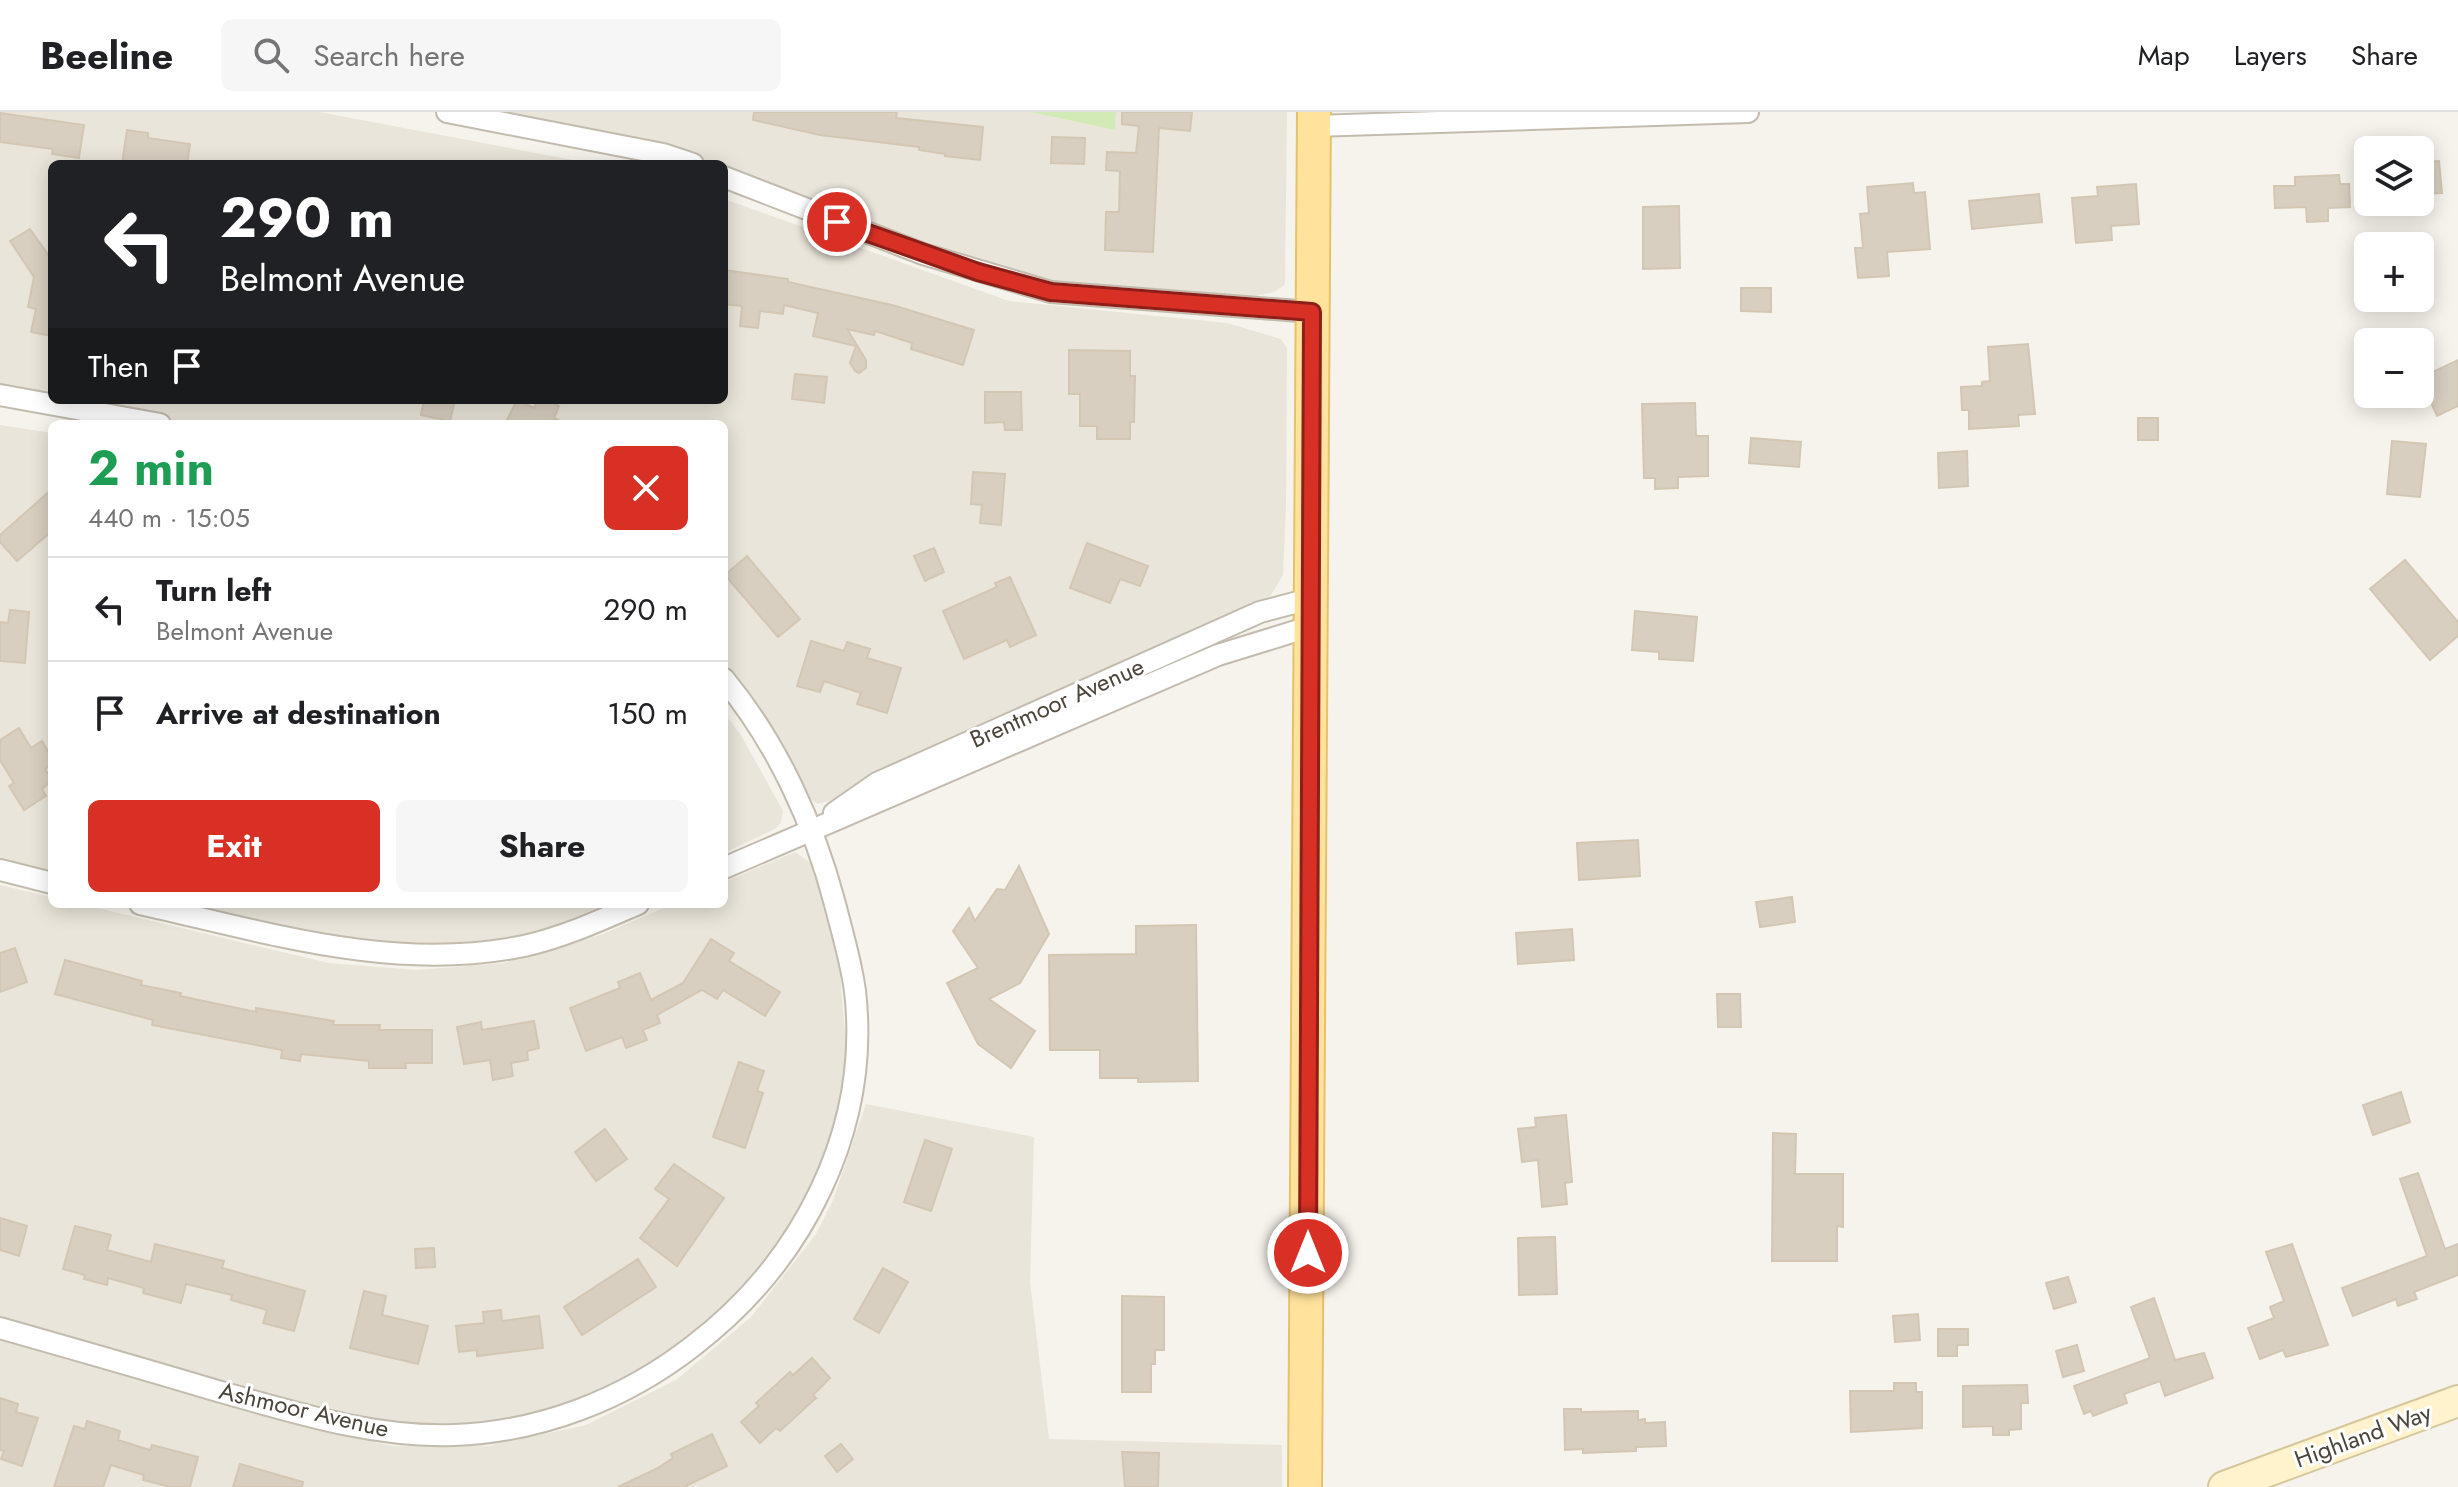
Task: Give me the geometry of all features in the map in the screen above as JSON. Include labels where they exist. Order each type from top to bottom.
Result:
[{"type":"main road","points":[[1305,1487],[1314,119]]},
{"type":"street","points":[[447,112],[681,160]]},
{"type":"street","points":[[1314,119],[1748,112]]},
{"type":"street","points":[[728,179],[923,254],[1051,292],[1312,312]]},
{"type":"street","points":[[0,395],[48,404]]},
{"type":"street","points":[[50,404],[138,420]]},
{"type":"street","name":"Brentmoor Avenue","points":[[728,866],[1312,612]]},
{"type":"street","name":"Ashmoor Avenue","points":[[0,1328],[293,1412],[375,1432],[455,1436],[529,1424],[597,1405],[659,1373],[714,1330],[764,1279],[804,1224],[836,1159],[851,1098],[855,1051],[855,992],[827,875],[812,831],[771,748],[728,685]]},
{"type":"street","points":[[0,870],[48,882]]},
{"type":"street","points":[[158,908],[343,949],[392,955],[442,955],[526,945],[569,933],[628,908]]},
{"type":"street","name":"Highland Way","points":[[2224,1487],[2458,1401]]},
{"type":"shaded area","points":[[0,112],[319,112],[573,160],[48,160],[48,402],[0,392]]},
{"type":"shaded area","points":[[441,112],[1030,112],[1115,130],[1116,112],[1287,112],[1285,285],[1274,292],[1223,302],[1050,288],[728,175],[728,160],[676,160]]},
{"type":"shaded area","points":[[728,200],[1009,301],[1227,323],[1281,339],[1287,348],[1283,575],[1271,595],[1251,610],[980,727],[818,804],[807,797],[728,687],[728,420],[129,420],[55,404],[728,404]]},
{"type":"shaded area","points":[[0,425],[48,432],[48,874],[0,862]]},
{"type":"shaded area","points":[[728,718],[741,735],[783,811],[781,823],[775,829],[728,851]]},
{"type":"shaded area","points":[[795,852],[812,864],[826,895],[839,958],[847,1059],[827,1157],[808,1199],[760,1273],[699,1334],[612,1388],[557,1410],[482,1424],[377,1422],[270,1395],[0,1316],[0,885],[48,896],[48,908],[98,908],[329,963],[417,970],[504,963],[603,934],[664,908],[728,908],[728,880]]},
{"type":"shaded area","points":[[193,908],[604,908],[525,936],[440,947],[326,939]]},
{"type":"shaded area","points":[[866,1104],[1034,1137],[1030,1282],[1049,1439],[1282,1445],[1282,1487],[0,1487],[0,1337],[296,1425],[393,1446],[488,1446],[586,1425],[676,1380],[751,1317],[816,1234],[833,1200]]},
{"type":"green space","points":[[1030,112],[1116,112],[1115,131],[1115,130]]},
{"type":"building","points":[[754,112],[897,112],[896,118],[983,127],[980,160],[945,156],[919,150],[919,147],[820,135],[753,120]]},
{"type":"building","points":[[1122,112],[1192,112],[1190,131],[1159,128],[1153,252],[1105,250],[1106,212],[1119,212],[1120,171],[1106,170],[1107,152],[1136,153],[1139,126],[1122,124]]},
{"type":"building","points":[[0,113],[84,125],[79,158],[52,154],[53,149],[0,142]]},
{"type":"building","points":[[127,130],[148,133],[148,138],[190,144],[188,160],[123,160]]},
{"type":"building","points":[[1052,137],[1085,138],[1084,164],[1051,163]]},
{"type":"building","points":[[2434,161],[2439,161],[2442,193],[2434,193]]},
{"type":"building","points":[[2339,175],[2340,184],[2349,184],[2350,207],[2328,208],[2328,221],[2307,222],[2306,207],[2275,208],[2274,186],[2295,186],[2295,177]]},
{"type":"building","points":[[1913,183],[1914,193],[1925,192],[1930,249],[1887,252],[1889,276],[1858,278],[1855,248],[1863,248],[1860,214],[1869,213],[1867,187]]},
{"type":"building","points":[[2136,184],[2139,224],[2111,226],[2112,240],[2076,243],[2072,198],[2098,196],[2097,187]]},
{"type":"building","points":[[2039,194],[2042,222],[1972,229],[1969,201]]},
{"type":"building","points":[[1679,206],[1680,268],[1643,269],[1643,207]]},
{"type":"building","points":[[30,229],[48,254],[48,335],[31,332],[36,309],[28,307],[34,277],[10,241]]},
{"type":"building","points":[[728,271],[788,279],[788,282],[892,305],[974,330],[963,365],[911,349],[912,343],[875,331],[874,335],[847,329],[866,360],[866,368],[859,373],[850,363],[856,346],[813,336],[818,313],[784,305],[783,314],[760,311],[758,328],[740,326],[742,306],[728,304]]},
{"type":"building","points":[[1741,288],[1771,288],[1771,312],[1741,311]]},
{"type":"building","points":[[2028,344],[2035,414],[2018,415],[2019,426],[1969,429],[1969,410],[1962,410],[1961,387],[1982,386],[1982,382],[1990,381],[1988,347]]},
{"type":"building","points":[[1069,350],[1130,351],[1130,376],[1135,376],[1134,422],[1130,422],[1130,439],[1097,439],[1097,426],[1080,426],[1080,394],[1069,394]]},
{"type":"building","points":[[2458,360],[2458,406],[2437,416],[2433,408],[2434,371]]},
{"type":"building","points":[[795,374],[827,377],[824,403],[792,399]]},
{"type":"building","points":[[985,392],[1021,392],[1022,430],[1005,430],[1004,422],[985,423]]},
{"type":"building","points":[[1695,403],[1696,436],[1708,436],[1708,476],[1678,477],[1678,488],[1655,489],[1655,478],[1644,478],[1642,404]]},
{"type":"building","points":[[423,404],[454,404],[450,420],[421,415]]},
{"type":"building","points":[[515,404],[534,408],[536,404],[559,406],[554,418],[558,420],[507,420]]},
{"type":"building","points":[[2138,418],[2158,418],[2158,440],[2138,440]]},
{"type":"building","points":[[1751,438],[1801,442],[1799,467],[1749,463]]},
{"type":"building","points":[[2392,441],[2426,444],[2420,497],[2387,494]]},
{"type":"building","points":[[1967,451],[1968,486],[1939,488],[1938,453]]},
{"type":"building","points":[[973,472],[1005,474],[1001,525],[980,523],[982,505],[971,504]]},
{"type":"building","points":[[48,493],[48,534],[17,561],[0,542],[0,535]]},
{"type":"building","points":[[1087,543],[1148,566],[1140,586],[1120,579],[1110,603],[1070,588]]},
{"type":"building","points":[[934,548],[944,572],[925,581],[914,556]]},
{"type":"building","points":[[747,556],[800,619],[778,637],[728,579],[728,572]]},
{"type":"building","points":[[2405,560],[2458,622],[2458,636],[2430,660],[2370,589]]},
{"type":"building","points":[[1010,577],[1036,635],[1010,647],[1007,640],[964,659],[943,611],[997,587],[995,583]]},
{"type":"building","points":[[10,610],[29,612],[25,663],[0,661],[0,622],[8,623]]},
{"type":"building","points":[[1635,611],[1697,617],[1693,661],[1659,659],[1659,652],[1632,650]]},
{"type":"building","points":[[811,641],[844,651],[847,642],[870,649],[867,658],[901,668],[887,713],[857,704],[861,693],[824,681],[820,692],[797,686]]},
{"type":"building","points":[[19,728],[31,748],[42,741],[48,751],[48,767],[45,769],[48,784],[42,789],[46,796],[24,810],[9,786],[14,783],[0,760],[0,740]]},
{"type":"building","points":[[1638,840],[1640,876],[1579,880],[1577,843]]},
{"type":"building","points":[[1019,866],[1049,934],[1020,983],[989,999],[1035,1031],[1011,1068],[978,1044],[947,983],[978,968],[953,931],[969,908],[975,921],[997,889],[1005,890]]},
{"type":"building","points":[[1792,897],[1795,922],[1760,927],[1756,902]]},
{"type":"building","points":[[1196,925],[1198,1081],[1138,1082],[1138,1078],[1100,1078],[1100,1050],[1050,1050],[1049,955],[1136,954],[1136,926]]},
{"type":"building","points":[[1572,929],[1574,960],[1518,964],[1516,933]]},
{"type":"building","points":[[711,939],[734,953],[729,961],[780,992],[765,1016],[723,990],[717,999],[702,990],[657,1015],[660,1023],[643,1030],[647,1040],[626,1048],[622,1037],[586,1051],[570,1008],[620,988],[618,982],[640,973],[651,1000],[683,983]]},
{"type":"building","points":[[15,948],[27,982],[0,992],[0,953]]},
{"type":"building","points":[[65,960],[142,981],[141,985],[181,993],[180,996],[256,1012],[256,1008],[334,1021],[333,1025],[380,1025],[379,1030],[432,1030],[432,1063],[405,1063],[406,1068],[369,1068],[369,1061],[301,1054],[300,1061],[281,1058],[282,1050],[152,1025],[153,1020],[55,994]]},
{"type":"building","points":[[1717,994],[1740,994],[1741,1027],[1718,1027]]},
{"type":"building","points":[[534,1021],[539,1048],[527,1051],[528,1060],[511,1063],[513,1076],[493,1080],[490,1060],[464,1064],[457,1027],[481,1022],[482,1030]]},
{"type":"building","points":[[739,1062],[764,1071],[757,1091],[763,1093],[745,1148],[713,1137]]},
{"type":"building","points":[[2401,1092],[2410,1122],[2373,1135],[2363,1105]]},
{"type":"building","points":[[1566,1115],[1572,1182],[1565,1183],[1567,1204],[1542,1207],[1538,1160],[1522,1162],[1518,1129],[1536,1127],[1535,1118]]},
{"type":"building","points":[[605,1129],[627,1159],[596,1181],[575,1152]]},
{"type":"building","points":[[1773,1133],[1796,1134],[1795,1174],[1843,1174],[1843,1227],[1837,1226],[1837,1261],[1772,1261]]},
{"type":"building","points":[[925,1140],[952,1149],[931,1211],[904,1202]]},
{"type":"building","points":[[674,1164],[724,1198],[677,1266],[640,1238],[669,1199],[655,1189]]},
{"type":"building","points":[[2418,1173],[2445,1249],[2458,1244],[2458,1275],[2414,1292],[2417,1299],[2398,1306],[2396,1299],[2353,1316],[2342,1288],[2427,1256],[2400,1179]]},
{"type":"building","points":[[0,1218],[27,1226],[19,1256],[0,1250]]},
{"type":"building","points":[[75,1226],[111,1235],[107,1250],[151,1262],[155,1244],[224,1261],[222,1268],[305,1291],[294,1331],[263,1323],[267,1310],[231,1300],[232,1295],[186,1284],[181,1303],[143,1293],[144,1288],[108,1278],[107,1285],[63,1269]]},
{"type":"building","points":[[1555,1237],[1557,1294],[1519,1295],[1518,1238]]},
{"type":"building","points":[[2292,1244],[2328,1345],[2286,1357],[2283,1350],[2260,1359],[2248,1328],[2274,1318],[2270,1307],[2284,1301],[2266,1252]]},
{"type":"building","points":[[434,1248],[435,1267],[416,1268],[415,1249]]},
{"type":"building","points":[[638,1259],[656,1287],[582,1335],[564,1307]]},
{"type":"building","points":[[883,1268],[908,1282],[879,1333],[854,1319]]},
{"type":"building","points":[[2068,1277],[2076,1302],[2054,1309],[2046,1283]]},
{"type":"building","points":[[364,1291],[386,1296],[382,1315],[428,1326],[418,1364],[350,1348]]},
{"type":"building","points":[[1122,1296],[1164,1297],[1164,1350],[1155,1350],[1155,1364],[1151,1364],[1151,1392],[1122,1392]]},
{"type":"building","points":[[2154,1298],[2175,1360],[2204,1353],[2213,1378],[2165,1396],[2160,1381],[2124,1394],[2127,1403],[2093,1416],[2091,1411],[2084,1414],[2074,1386],[2150,1358],[2131,1307]]},
{"type":"building","points":[[501,1310],[502,1321],[539,1316],[543,1348],[477,1356],[477,1350],[459,1352],[456,1326],[484,1323],[483,1312]]},
{"type":"building","points":[[1918,1314],[1920,1340],[1895,1342],[1893,1316]]},
{"type":"building","points":[[1938,1329],[1968,1329],[1968,1345],[1957,1345],[1957,1356],[1938,1356]]},
{"type":"building","points":[[2077,1345],[2084,1371],[2063,1377],[2056,1351]]},
{"type":"building","points":[[812,1358],[830,1378],[813,1395],[816,1398],[780,1431],[776,1428],[760,1443],[741,1422],[759,1406],[756,1403],[790,1372],[793,1375]]},
{"type":"building","points":[[1894,1383],[1916,1383],[1916,1392],[1922,1392],[1922,1428],[1851,1432],[1850,1391],[1894,1391]]},
{"type":"building","points":[[2027,1385],[2028,1403],[2021,1403],[2021,1429],[2009,1430],[2009,1435],[1993,1435],[1993,1426],[1963,1427],[1963,1386]]},
{"type":"building","points":[[0,1398],[18,1404],[16,1412],[38,1418],[22,1466],[1,1459],[4,1451],[0,1450]]},
{"type":"building","points":[[1564,1409],[1581,1409],[1581,1412],[1638,1411],[1638,1420],[1645,1419],[1645,1423],[1665,1422],[1666,1446],[1636,1447],[1636,1451],[1583,1453],[1583,1449],[1565,1450]]},
{"type":"building","points":[[87,1421],[120,1431],[118,1440],[150,1450],[152,1445],[198,1457],[190,1487],[171,1487],[143,1480],[144,1475],[111,1465],[103,1487],[54,1487],[74,1426],[85,1429]]},
{"type":"building","points":[[712,1434],[727,1466],[684,1487],[618,1487],[658,1468],[673,1458],[671,1454]]},
{"type":"building","points":[[841,1444],[853,1459],[837,1472],[825,1456]]},
{"type":"building","points":[[1122,1452],[1159,1453],[1158,1487],[1125,1487]]},
{"type":"building","points":[[240,1464],[303,1482],[302,1487],[233,1487]]},
{"type":"route","points":[[837,222],[978,272],[1051,292],[1312,312],[1308,1253]]}]
